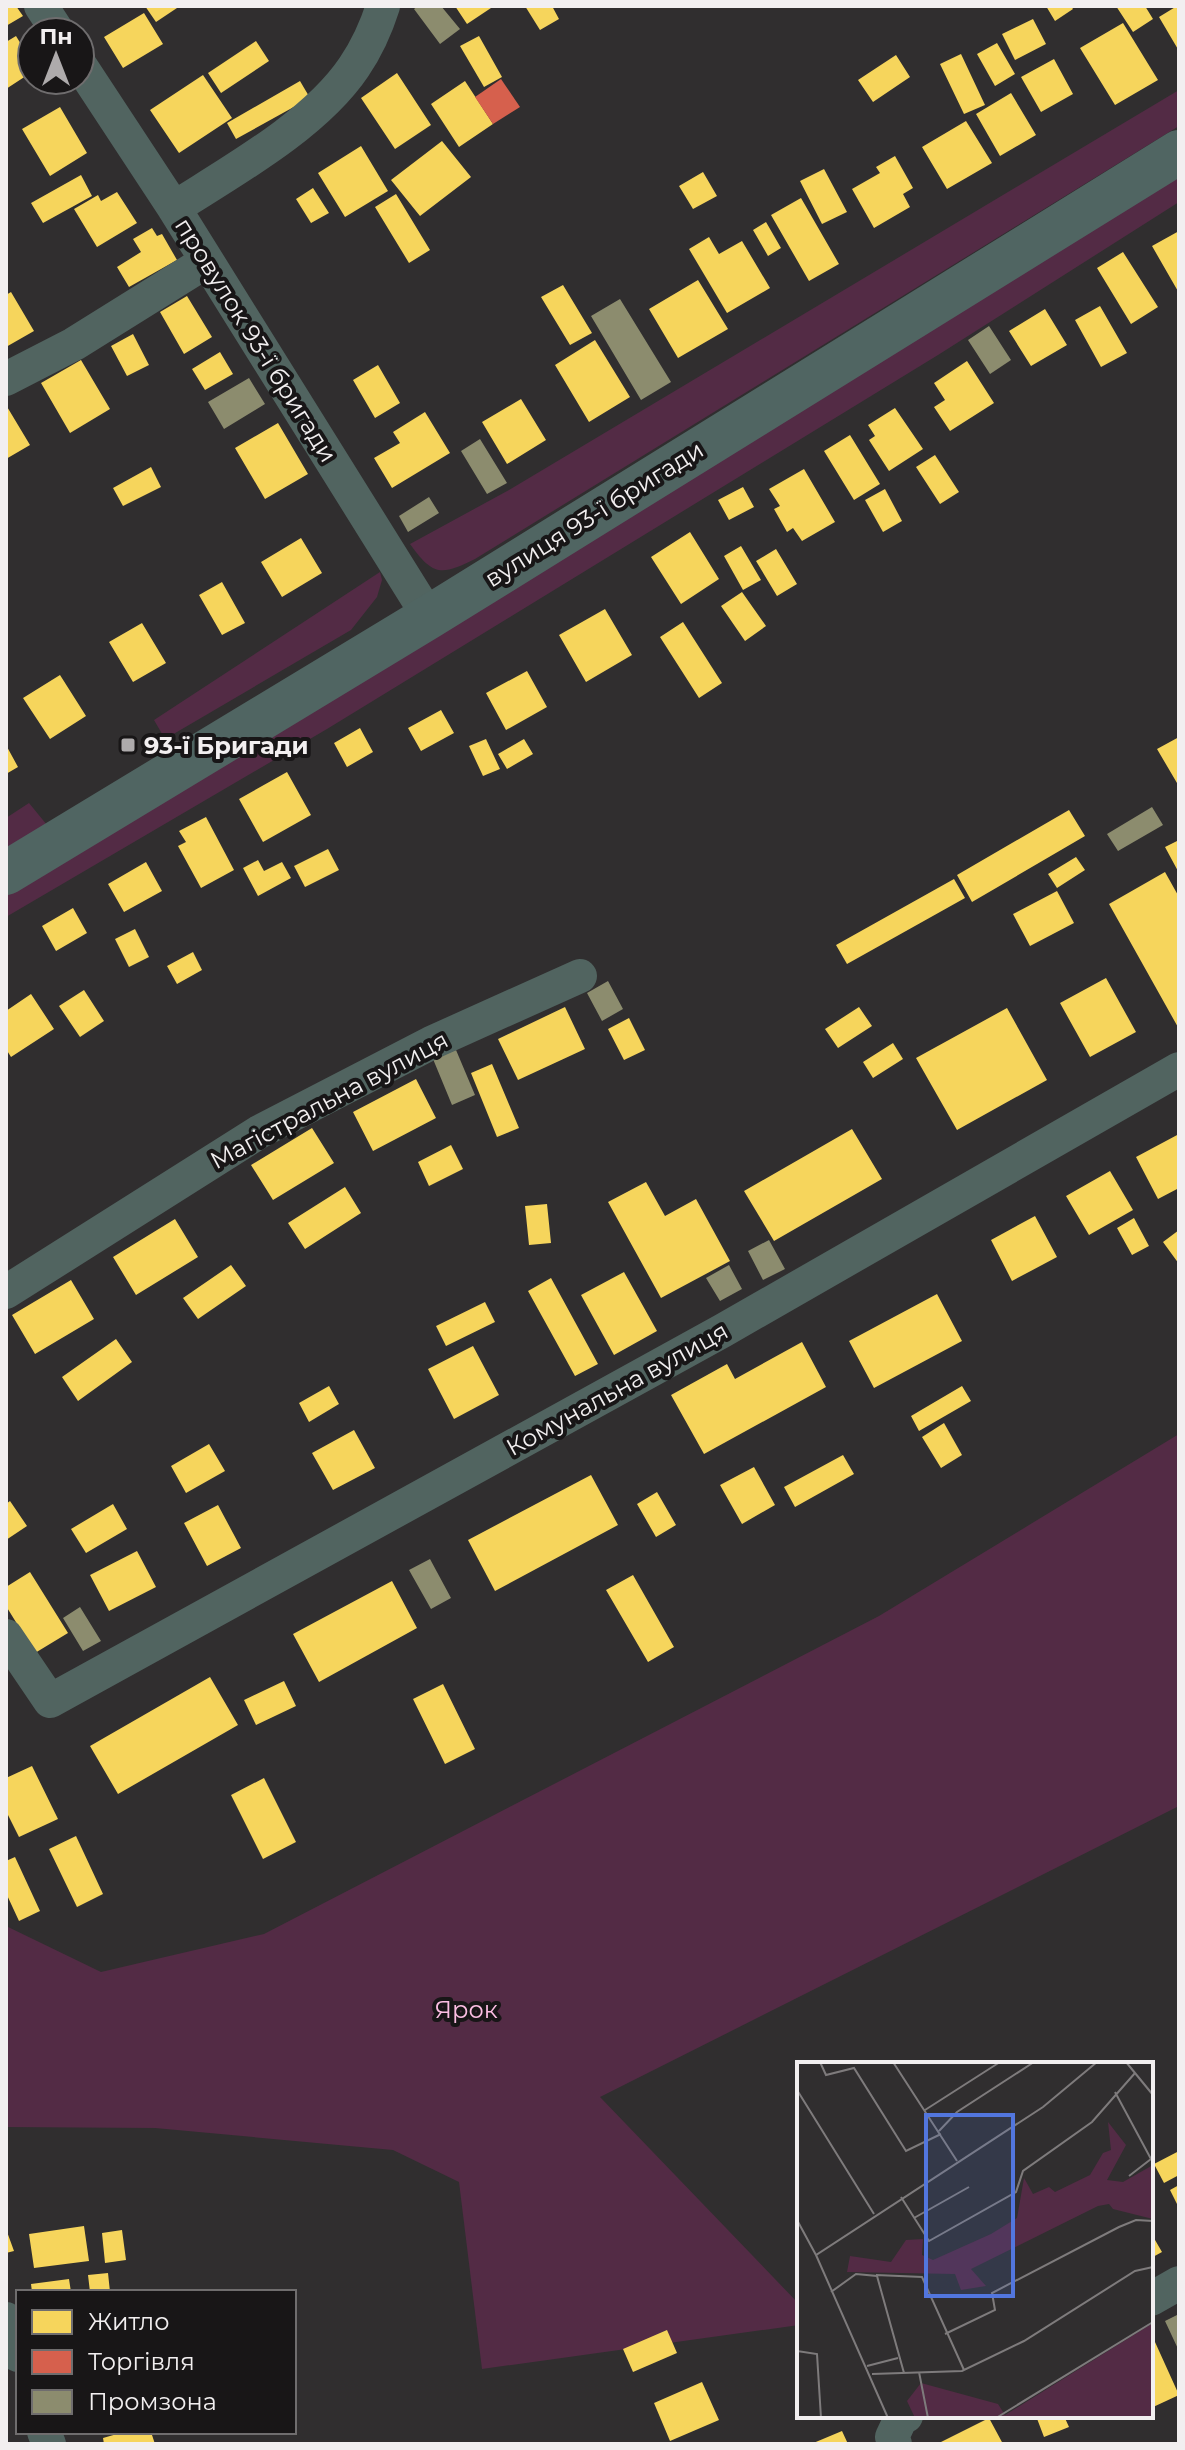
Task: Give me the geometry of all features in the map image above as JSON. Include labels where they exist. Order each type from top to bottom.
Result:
[{"type":"main road","name":"вулиця 93-ї бригади","points":[[6,873],[429,617],[1179,152]]},
{"type":"street","points":[[174,208],[252,158],[337,89],[354,68],[373,35],[383,6]]},
{"type":"street","name":"провулок 93-ї бригади","points":[[96,89],[174,208],[429,617]]},
{"type":"street","points":[[6,379],[74,344],[207,261]]},
{"type":"street","name":"Магістральна вулиця","points":[[6,1292],[259,1132],[431,1043],[580,976]]},
{"type":"street","name":"Комунальна вулиця","points":[[6,1636],[50,1701],[722,1331],[1179,1069]]},
{"type":"street","points":[[1153,2298],[1179,2283]]},
{"type":"street","points":[[6,2319],[16,2349]]},
{"type":"street","points":[[895,2444],[892,2437],[901,2418]]},
{"type":"green space","points":[[1179,90],[1179,126],[475,559],[454,568],[438,570],[425,562],[410,544],[509,490]]},
{"type":"green space","points":[[1179,167],[1179,202],[938,355],[327,729],[6,917],[6,881]]},
{"type":"green space","points":[[380,572],[382,580],[377,597],[351,630],[165,739],[154,720]]},
{"type":"green space","points":[[29,803],[47,825],[6,852],[6,818]]},
{"type":"green space","name":"Ярок","points":[[1179,1434],[1179,1806],[600,2097],[797,2302],[797,2325],[482,2369],[459,2182],[393,2150],[155,2128],[6,2127],[6,1926],[101,1972],[264,1934],[879,1616]]},
{"type":"building: Житло","points":[[6,6],[16,6],[23,16],[16,16],[16,20],[6,26]]},
{"type":"building: Житло","points":[[145,6],[180,6],[156,22]]},
{"type":"building: Житло","points":[[455,6],[494,6],[467,24]]},
{"type":"building: Житло","points":[[525,6],[552,6],[559,19],[540,30]]},
{"type":"building: Житло","points":[[1046,6],[1071,6],[1073,9],[1055,21]]},
{"type":"building: Житло","points":[[1116,6],[1145,6],[1153,19],[1133,32]]},
{"type":"building: Житло","points":[[1179,6],[1179,51],[1159,17]]},
{"type":"building: Житло","points":[[144,13],[163,44],[123,68],[104,37]]},
{"type":"building: Житло","points":[[1033,19],[1046,44],[1015,60],[1002,34]]},
{"type":"building: Житло","points":[[1123,23],[1158,80],[1115,105],[1080,48]]},
{"type":"building: Житло","points":[[16,36],[16,82],[6,89],[6,42]]},
{"type":"building: Житло","points":[[479,36],[502,77],[484,87],[460,46]]},
{"type":"building: Житло","points":[[256,41],[269,61],[221,93],[208,73]]},
{"type":"building: Житло","points":[[997,43],[1015,74],[995,86],[977,54]]},
{"type":"building: Житло","points":[[961,54],[985,105],[964,114],[940,64]]},
{"type":"building: Житло","points":[[896,55],[910,77],[873,102],[858,80]]},
{"type":"building: Житло","points":[[1054,59],[1073,94],[1041,112],[1021,77]]},
{"type":"building: Житло","points":[[397,73],[431,125],[395,149],[361,98]]},
{"type":"building: Житло","points":[[203,75],[232,118],[179,153],[150,110]]},
{"type":"building: Житло","points":[[300,81],[310,98],[236,139],[227,123]]},
{"type":"building: Житло","points":[[465,81],[493,124],[459,147],[431,104]]},
{"type":"building: Житло","points":[[1011,93],[1036,135],[1000,156],[976,114]]},
{"type":"building: Житло","points":[[60,107],[87,153],[50,176],[22,129]]},
{"type":"building: Житло","points":[[966,121],[992,163],[947,189],[922,147]]},
{"type":"building: Житло","points":[[442,141],[471,177],[420,216],[391,180]]},
{"type":"building: Житло","points":[[361,146],[388,191],[345,217],[318,173]]},
{"type":"building: Житло","points":[[895,156],[913,188],[903,194],[910,207],[874,228],[852,189],[880,173],[876,167]]},
{"type":"building: Житло","points":[[824,169],[847,212],[822,224],[800,181]]},
{"type":"building: Житло","points":[[703,172],[717,196],[693,209],[679,186]]},
{"type":"building: Житло","points":[[81,175],[92,196],[43,223],[31,203]]},
{"type":"building: Житло","points":[[313,188],[329,213],[311,223],[296,199]]},
{"type":"building: Житло","points":[[117,192],[137,223],[97,247],[74,209],[98,195],[101,201]]},
{"type":"building: Житло","points":[[396,194],[430,250],[409,263],[375,207]]},
{"type":"building: Житло","points":[[801,198],[839,264],[809,281],[771,215]]},
{"type":"building: Житло","points":[[766,222],[781,248],[768,256],[753,230]]},
{"type":"building: Житло","points":[[152,228],[157,236],[162,234],[177,260],[129,287],[117,267],[141,252],[133,239]]},
{"type":"building: Житло","points":[[1179,231],[1179,293],[1152,246]]},
{"type":"building: Житло","points":[[709,237],[719,254],[742,241],[770,288],[727,313],[689,249]]},
{"type":"building: Житло","points":[[1123,252],[1158,307],[1131,324],[1097,268]]},
{"type":"building: Житло","points":[[698,280],[728,329],[678,358],[649,309]]},
{"type":"building: Житло","points":[[563,285],[592,333],[570,345],[541,297]]},
{"type":"building: Житло","points":[[11,292],[34,331],[6,347],[6,295]]},
{"type":"building: Житло","points":[[187,296],[212,337],[184,354],[160,312]]},
{"type":"building: Житло","points":[[1100,306],[1127,353],[1101,367],[1075,320]]},
{"type":"building: Житло","points":[[1045,309],[1067,345],[1031,366],[1009,331]]},
{"type":"building: Житло","points":[[133,334],[149,365],[127,376],[111,346]]},
{"type":"building: Житло","points":[[595,340],[630,397],[589,422],[555,365]]},
{"type":"building: Житло","points":[[220,352],[233,374],[205,390],[192,369]]},
{"type":"building: Житло","points":[[81,360],[110,409],[70,433],[41,383]]},
{"type":"building: Житло","points":[[967,361],[994,403],[950,431],[934,407],[945,400],[934,383]]},
{"type":"building: Житло","points":[[378,365],[400,403],[375,418],[353,380]]},
{"type":"building: Житло","points":[[521,399],[546,440],[507,464],[482,422]]},
{"type":"building: Житло","points":[[6,405],[30,445],[6,459]]},
{"type":"building: Житло","points":[[895,408],[923,449],[889,471],[869,440],[875,436],[868,425]]},
{"type":"building: Житло","points":[[425,412],[450,453],[392,488],[374,458],[400,443],[393,432]]},
{"type":"building: Житло","points":[[278,423],[308,474],[265,499],[235,448]]},
{"type":"building: Житло","points":[[850,435],[880,484],[854,500],[824,451]]},
{"type":"building: Житло","points":[[935,455],[959,492],[940,504],[916,467]]},
{"type":"building: Житло","points":[[151,467],[161,487],[123,506],[113,488]]},
{"type":"building: Житло","points":[[804,469],[835,522],[802,541],[793,528],[787,532],[774,509],[780,506],[769,489]]},
{"type":"building: Житло","points":[[743,487],[754,507],[729,520],[718,500]]},
{"type":"building: Житло","points":[[885,489],[902,521],[883,532],[865,500]]},
{"type":"building: Житло","points":[[690,532],[719,579],[681,604],[651,557]]},
{"type":"building: Житло","points":[[301,538],[322,573],[282,597],[261,562]]},
{"type":"building: Житло","points":[[741,546],[761,580],[743,590],[724,556]]},
{"type":"building: Житло","points":[[776,549],[797,584],[777,596],[756,561]]},
{"type":"building: Житло","points":[[222,582],[245,623],[222,635],[199,595]]},
{"type":"building: Житло","points":[[742,592],[766,626],[745,641],[721,606]]},
{"type":"building: Житло","points":[[605,609],[632,655],[586,682],[559,635]]},
{"type":"building: Житло","points":[[683,622],[722,683],[699,698],[660,637]]},
{"type":"building: Житло","points":[[142,623],[166,663],[133,682],[109,642]]},
{"type":"building: Житло","points":[[527,671],[547,707],[506,730],[486,693]]},
{"type":"building: Житло","points":[[60,675],[86,716],[50,739],[23,698]]},
{"type":"building: Житло","points":[[441,710],[454,733],[421,751],[408,728]]},
{"type":"building: Житло","points":[[360,728],[373,752],[347,767],[334,743]]},
{"type":"building: Житло","points":[[1179,737],[1179,782],[1177,783],[1157,749]]},
{"type":"building: Житло","points":[[486,739],[500,769],[483,776],[469,746]]},
{"type":"building: Житло","points":[[524,739],[533,754],[507,769],[498,754]]},
{"type":"building: Житло","points":[[6,745],[18,767],[6,774]]},
{"type":"building: Житло","points":[[287,772],[311,815],[263,842],[239,799]]},
{"type":"building: Житло","points":[[1069,810],[1085,836],[972,902],[957,875]]},
{"type":"building: Житло","points":[[206,817],[234,870],[201,888],[178,846],[186,842],[179,831]]},
{"type":"building: Житло","points":[[1179,840],[1179,873],[1165,847]]},
{"type":"building: Житло","points":[[328,849],[339,870],[305,887],[294,866]]},
{"type":"building: Житло","points":[[1076,857],[1085,870],[1057,888],[1048,874]]},
{"type":"building: Житло","points":[[258,860],[264,871],[282,862],[291,878],[258,896],[243,868]]},
{"type":"building: Житло","points":[[146,862],[162,891],[124,912],[108,884]]},
{"type":"building: Житло","points":[[1165,872],[1179,897],[1179,1029],[1109,904]]},
{"type":"building: Житло","points":[[954,879],[965,898],[847,964],[836,945]]},
{"type":"building: Житло","points":[[1057,891],[1074,923],[1030,946],[1013,914]]},
{"type":"building: Житло","points":[[73,908],[87,933],[56,951],[42,926]]},
{"type":"building: Житло","points":[[135,929],[149,957],[129,967],[115,939]]},
{"type":"building: Житло","points":[[193,952],[202,970],[177,984],[167,966]]},
{"type":"building: Житло","points":[[1106,978],[1136,1032],[1090,1057],[1060,1003]]},
{"type":"building: Житло","points":[[84,990],[104,1021],[80,1037],[59,1006]]},
{"type":"building: Житло","points":[[31,994],[54,1029],[11,1057],[6,1049],[6,1011]]},
{"type":"building: Житло","points":[[565,1007],[585,1049],[518,1080],[498,1039]]},
{"type":"building: Житло","points":[[859,1007],[872,1026],[838,1048],[825,1029]]},
{"type":"building: Житло","points":[[1007,1008],[1047,1080],[957,1130],[916,1058]]},
{"type":"building: Житло","points":[[629,1018],[645,1050],[624,1060],[608,1029]]},
{"type":"building: Житло","points":[[893,1043],[903,1059],[873,1078],[863,1062]]},
{"type":"building: Житло","points":[[492,1064],[519,1128],[497,1137],[471,1073]]},
{"type":"building: Житло","points":[[416,1079],[436,1118],[373,1151],[353,1112]]},
{"type":"building: Житло","points":[[312,1128],[334,1163],[273,1200],[251,1165]]},
{"type":"building: Житло","points":[[852,1129],[882,1179],[774,1241],[744,1191]]},
{"type":"building: Житло","points":[[1179,1134],[1179,1188],[1158,1199],[1136,1157]]},
{"type":"building: Житло","points":[[451,1145],[463,1169],[429,1186],[418,1162]]},
{"type":"building: Житло","points":[[1110,1171],[1133,1210],[1089,1235],[1066,1196]]},
{"type":"building: Житло","points":[[646,1182],[665,1216],[696,1199],[730,1261],[661,1298],[608,1202]]},
{"type":"building: Житло","points":[[345,1187],[361,1213],[305,1249],[288,1223]]},
{"type":"building: Житло","points":[[547,1204],[551,1243],[529,1245],[525,1206]]},
{"type":"building: Житло","points":[[1035,1216],[1057,1257],[1012,1281],[991,1240]]},
{"type":"building: Житло","points":[[1134,1218],[1149,1246],[1132,1255],[1117,1228]]},
{"type":"building: Житло","points":[[175,1219],[198,1257],[136,1295],[113,1257]]},
{"type":"building: Житло","points":[[1179,1230],[1179,1264],[1163,1242]]},
{"type":"building: Житло","points":[[231,1265],[246,1286],[198,1319],[183,1298]]},
{"type":"building: Житло","points":[[624,1272],[657,1331],[614,1355],[581,1295]]},
{"type":"building: Житло","points":[[551,1278],[598,1364],[575,1376],[528,1291]]},
{"type":"building: Житло","points":[[71,1280],[94,1319],[35,1354],[12,1315]]},
{"type":"building: Житло","points":[[937,1294],[962,1341],[874,1388],[849,1341]]},
{"type":"building: Житло","points":[[485,1302],[495,1322],[446,1346],[436,1326]]},
{"type":"building: Житло","points":[[116,1339],[132,1362],[78,1401],[62,1377]]},
{"type":"building: Житло","points":[[802,1342],[826,1387],[704,1454],[671,1395],[727,1364],[735,1379]]},
{"type":"building: Житло","points":[[473,1346],[499,1395],[454,1419],[428,1369]]},
{"type":"building: Житло","points":[[329,1386],[339,1404],[309,1422],[299,1403]]},
{"type":"building: Житло","points":[[962,1386],[971,1401],[919,1431],[911,1416]]},
{"type":"building: Житло","points":[[944,1423],[962,1455],[941,1468],[922,1437]]},
{"type":"building: Житло","points":[[354,1430],[375,1468],[333,1490],[312,1453]]},
{"type":"building: Житло","points":[[209,1444],[225,1471],[186,1493],[171,1466]]},
{"type":"building: Житло","points":[[843,1455],[854,1474],[795,1507],[784,1487]]},
{"type":"building: Житло","points":[[754,1467],[775,1505],[742,1524],[720,1485]]},
{"type":"building: Житло","points":[[591,1475],[618,1525],[495,1591],[468,1540]]},
{"type":"building: Житло","points":[[657,1492],[676,1525],[656,1537],[637,1504]]},
{"type":"building: Житло","points":[[10,1501],[27,1526],[6,1540],[6,1504]]},
{"type":"building: Житло","points":[[113,1504],[127,1529],[86,1553],[71,1529]]},
{"type":"building: Житло","points":[[218,1505],[241,1548],[207,1566],[184,1523]]},
{"type":"building: Житло","points":[[137,1551],[156,1587],[109,1611],[90,1575]]},
{"type":"building: Житло","points":[[30,1572],[68,1633],[35,1653],[6,1606],[6,1587]]},
{"type":"building: Житло","points":[[633,1575],[674,1647],[648,1662],[606,1590]]},
{"type":"building: Житло","points":[[392,1581],[417,1628],[319,1682],[293,1634]]},
{"type":"building: Житло","points":[[210,1677],[238,1725],[118,1794],[90,1746]]},
{"type":"building: Житло","points":[[284,1681],[296,1706],[256,1725],[244,1700]]},
{"type":"building: Житло","points":[[443,1684],[475,1749],[445,1764],[413,1699]]},
{"type":"building: Житло","points":[[32,1766],[58,1819],[19,1837],[6,1811],[6,1778]]},
{"type":"building: Житло","points":[[264,1778],[296,1842],[263,1859],[231,1795]]},
{"type":"building: Житло","points":[[76,1836],[103,1894],[77,1907],[49,1849]]},
{"type":"building: Житло","points":[[15,1857],[40,1911],[19,1921],[6,1893],[6,1861]]},
{"type":"building: Житло","points":[[1179,2151],[1179,2175],[1164,2183],[1154,2164]]},
{"type":"building: Житло","points":[[1179,2185],[1179,2208],[1170,2190]]},
{"type":"building: Житло","points":[[84,2226],[89,2261],[34,2268],[29,2234]]},
{"type":"building: Житло","points":[[6,2229],[14,2251],[6,2253]]},
{"type":"building: Житло","points":[[122,2230],[126,2260],[105,2263],[102,2233]]},
{"type":"building: Житло","points":[[1153,2236],[1162,2252],[1153,2257]]},
{"type":"building: Житло","points":[[108,2273],[110,2290],[90,2290],[88,2275]]},
{"type":"building: Житло","points":[[69,2279],[71,2290],[32,2290],[31,2284]]},
{"type":"building: Житло","points":[[667,2330],[677,2353],[633,2372],[623,2349]]},
{"type":"building: Житло","points":[[1153,2343],[1179,2395],[1153,2407]]},
{"type":"building: Житло","points":[[702,2382],[719,2420],[670,2441],[654,2403]]},
{"type":"building: Житло","points":[[989,2418],[1003,2444],[937,2444]]},
{"type":"building: Житло","points":[[1037,2418],[1065,2418],[1069,2427],[1044,2437]]},
{"type":"building: Житло","points":[[842,2431],[848,2444],[811,2444]]},
{"type":"building: Житло","points":[[117,2434],[152,2434],[155,2444],[104,2444],[103,2438]]},
{"type":"building: Торгівля","points":[[501,79],[520,107],[493,124],[475,97]]},
{"type":"building: Промзона","points":[[418,6],[441,6],[460,29],[440,44],[414,9]]},
{"type":"building: Промзона","points":[[620,299],[671,382],[641,400],[591,316]]},
{"type":"building: Промзона","points":[[989,326],[1011,360],[990,374],[968,340]]},
{"type":"building: Промзона","points":[[249,378],[265,404],[224,429],[208,402]]},
{"type":"building: Промзона","points":[[480,439],[507,483],[487,494],[461,451]]},
{"type":"building: Промзона","points":[[429,497],[439,513],[408,532],[399,516]]},
{"type":"building: Промзона","points":[[1152,807],[1163,825],[1118,851],[1107,834]]},
{"type":"building: Промзона","points":[[608,981],[623,1009],[602,1021],[587,993]]},
{"type":"building: Промзона","points":[[456,1050],[475,1095],[452,1105],[433,1059]]},
{"type":"building: Промзона","points":[[769,1240],[785,1269],[763,1280],[748,1251]]},
{"type":"building: Промзона","points":[[729,1265],[742,1289],[720,1301],[706,1278]]},
{"type":"building: Промзона","points":[[430,1559],[451,1598],[431,1609],[409,1570]]},
{"type":"building: Промзона","points":[[80,1607],[101,1641],[83,1651],[63,1618]]},
{"type":"building: Промзона","points":[[1179,2314],[1179,2351],[1165,2321]]},
{"type":"place","name":"93-ї Бригади","points":[[128,745]]}]
